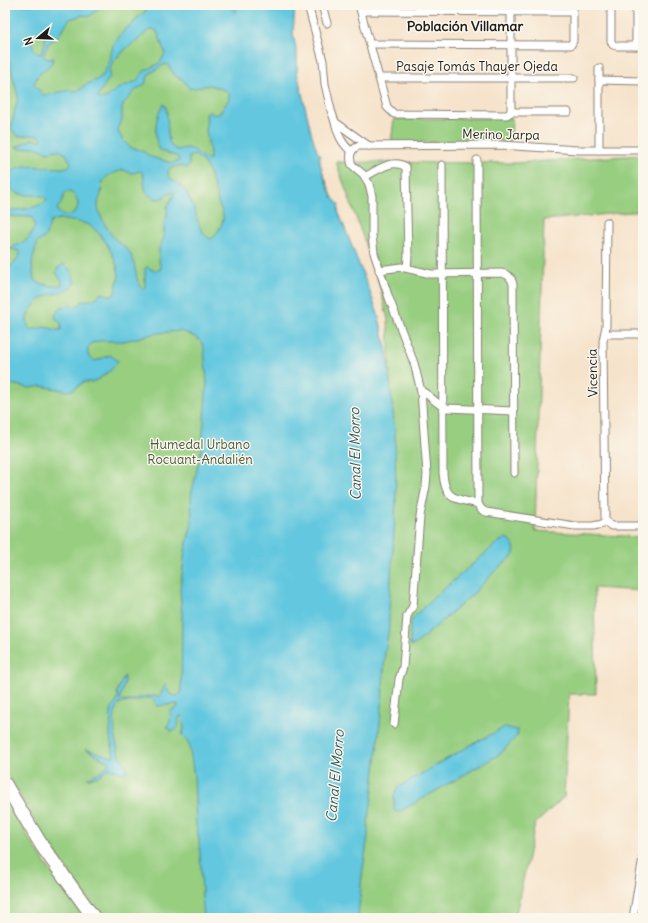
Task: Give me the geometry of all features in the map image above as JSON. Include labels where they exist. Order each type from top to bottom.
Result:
[{"type":"highway","points":[[5,784],[42,846],[94,918]]},
{"type":"street","points":[[308,5],[322,61],[325,84],[331,110],[339,138],[351,151],[350,159],[352,165],[370,184],[372,196],[372,244],[379,270],[414,362],[421,391],[427,481],[420,516],[413,606],[407,616],[403,667],[399,679],[394,724]]},
{"type":"street","points":[[322,5],[327,23]]},
{"type":"street","points":[[611,5],[611,43],[617,46],[640,46],[636,5]]},
{"type":"street","points":[[370,44],[572,44],[573,8],[360,8],[387,107],[390,112],[396,115],[568,112]]},
{"type":"street","points":[[511,8],[511,112]]},
{"type":"street","points":[[599,68],[599,150]]},
{"type":"street","name":"Pasaje Tomás Thayer Ojeda","points":[[379,78],[574,78]]},
{"type":"street","points":[[599,80],[643,81]]},
{"type":"street","points":[[335,122],[369,146]]},
{"type":"street","name":"Merino Jarpa","points":[[351,151],[359,146],[500,145],[572,150],[643,150]]},
{"type":"street","points":[[477,160],[478,504],[482,510],[486,512],[576,526],[593,526],[607,523],[611,526],[643,526]]},
{"type":"street","points":[[365,177],[381,167],[391,164],[399,164],[406,167],[407,268]]},
{"type":"street","points":[[442,165],[443,473],[446,491],[450,496],[478,504]]},
{"type":"street","name":"Vicencia","points":[[607,222],[606,326],[603,341],[605,520],[607,523]]},
{"type":"street","points":[[379,270],[395,266],[426,273],[504,274],[512,281],[514,473]]},
{"type":"street","points":[[605,334],[643,334]]},
{"type":"street","points":[[421,391],[429,395],[443,406],[478,410],[513,411]]},
{"type":"street","points":[[633,918],[643,857]]},
{"type":"green space","name":"Humedal Urbano Rocuant-Andalién","points":[[5,5],[292,5],[292,38],[296,85],[310,139],[378,315],[390,374],[388,320],[377,276],[336,162],[515,163],[641,155],[641,211],[544,220],[535,531],[640,537],[643,591],[594,588],[596,694],[569,694],[564,797],[535,824],[515,918],[102,918],[48,843],[10,779],[5,770]]},
{"type":"green space","points":[[512,118],[511,141],[391,143],[394,119]]},
{"type":"green space","points":[[5,800],[45,863],[84,918],[5,918]]},
{"type":"water","name":"Humedal Urbano Rocuant-Andalién","points":[[5,5],[108,5],[98,9],[90,16],[83,15],[70,19],[58,36],[48,44],[43,56],[47,59],[54,58],[49,66],[37,77],[34,85],[44,95],[70,90],[75,91],[80,90],[83,86],[103,75],[110,60],[113,45],[126,28],[131,26],[137,18],[144,13],[149,5],[227,5],[236,12],[237,5],[295,5],[293,34],[297,53],[297,72],[311,132],[317,151],[320,155],[320,164],[326,183],[333,198],[339,205],[338,211],[379,317],[387,352],[395,433],[396,503],[389,627],[385,653],[382,705],[358,918],[204,918],[199,840],[196,825],[194,776],[189,744],[182,735],[184,729],[182,716],[179,717],[177,729],[170,731],[167,727],[170,722],[171,711],[178,707],[178,704],[157,706],[153,699],[148,698],[119,704],[114,721],[115,735],[119,753],[128,770],[121,773],[109,768],[97,777],[87,778],[100,772],[110,763],[85,749],[112,757],[114,756],[110,736],[111,711],[117,701],[117,692],[124,676],[125,681],[120,698],[120,700],[123,701],[130,701],[146,696],[160,696],[166,683],[170,694],[177,696],[181,693],[182,615],[180,589],[185,551],[192,523],[191,496],[202,446],[207,382],[204,349],[202,343],[197,338],[180,331],[158,333],[124,341],[99,341],[92,343],[88,348],[88,356],[95,361],[110,355],[118,361],[112,369],[99,379],[92,382],[84,382],[73,390],[68,391],[41,386],[30,388],[5,383],[5,369],[10,361],[9,358],[5,358],[5,274],[20,254],[19,251],[10,249],[25,241],[30,236],[35,226],[31,217],[5,216],[5,210],[35,207],[47,199],[39,196],[16,193],[12,190],[9,181],[15,169],[19,167],[31,166],[62,168],[68,167],[71,163],[66,154],[59,150],[47,152],[35,147],[20,149],[16,147],[32,139],[41,141],[42,139],[40,136],[19,136],[15,134],[11,128],[18,97],[5,45]],"holes":[[[149,30],[155,30],[157,31],[165,53],[160,63],[144,71],[138,80],[117,89],[107,97],[99,99],[98,97],[101,90],[110,77],[110,68],[114,60]],[[43,31],[45,36],[45,42],[41,54],[38,54],[33,48],[32,40],[38,32]],[[165,64],[168,65],[175,76],[182,79],[190,89],[210,85],[229,93],[229,99],[219,114],[214,115],[210,112],[206,113],[206,130],[210,159],[202,157],[189,148],[177,150],[171,146],[168,136],[167,112],[164,104],[158,114],[156,141],[161,151],[178,157],[179,161],[172,163],[151,157],[141,150],[131,148],[124,141],[118,132],[118,127],[122,120],[123,104],[136,90],[145,84],[149,74]],[[194,155],[204,162],[213,182],[223,214],[223,219],[218,232],[213,238],[210,239],[200,228],[192,203],[185,190],[168,174],[169,169],[171,168],[180,166],[187,168],[189,166],[189,157]],[[124,170],[132,173],[142,172],[146,192],[157,199],[174,192],[167,207],[167,216],[164,223],[164,237],[159,249],[161,269],[155,271],[147,267],[145,268],[145,287],[143,289],[138,282],[131,255],[127,249],[110,233],[104,224],[98,209],[103,181],[111,174]],[[70,192],[73,193],[78,201],[78,206],[73,214],[64,216],[60,214],[57,209],[65,193]],[[59,219],[84,223],[93,228],[108,246],[118,269],[119,276],[114,295],[111,296],[102,293],[92,300],[84,300],[79,305],[67,305],[58,311],[55,314],[56,319],[61,323],[61,330],[44,327],[31,330],[27,321],[33,307],[41,299],[69,289],[75,282],[71,271],[64,264],[58,268],[56,273],[62,281],[62,285],[47,285],[34,280],[32,263],[37,243],[46,236],[50,223]]]},
{"type":"water","points":[[506,538],[511,541],[514,546],[515,551],[513,556],[495,571],[473,594],[416,644],[412,646],[410,645],[410,625],[413,618],[431,600],[497,543]]},
{"type":"water","points":[[505,727],[517,730],[518,733],[500,754],[401,811],[394,811],[394,796],[397,788]]},
{"type":"district","name":"Población Villamar","points":[[465,26]]},
{"type":"water label","name":"Canal El Morro","points":[[355,454]]},
{"type":"water label","name":"Canal El Morro","points":[[335,776]]}]
